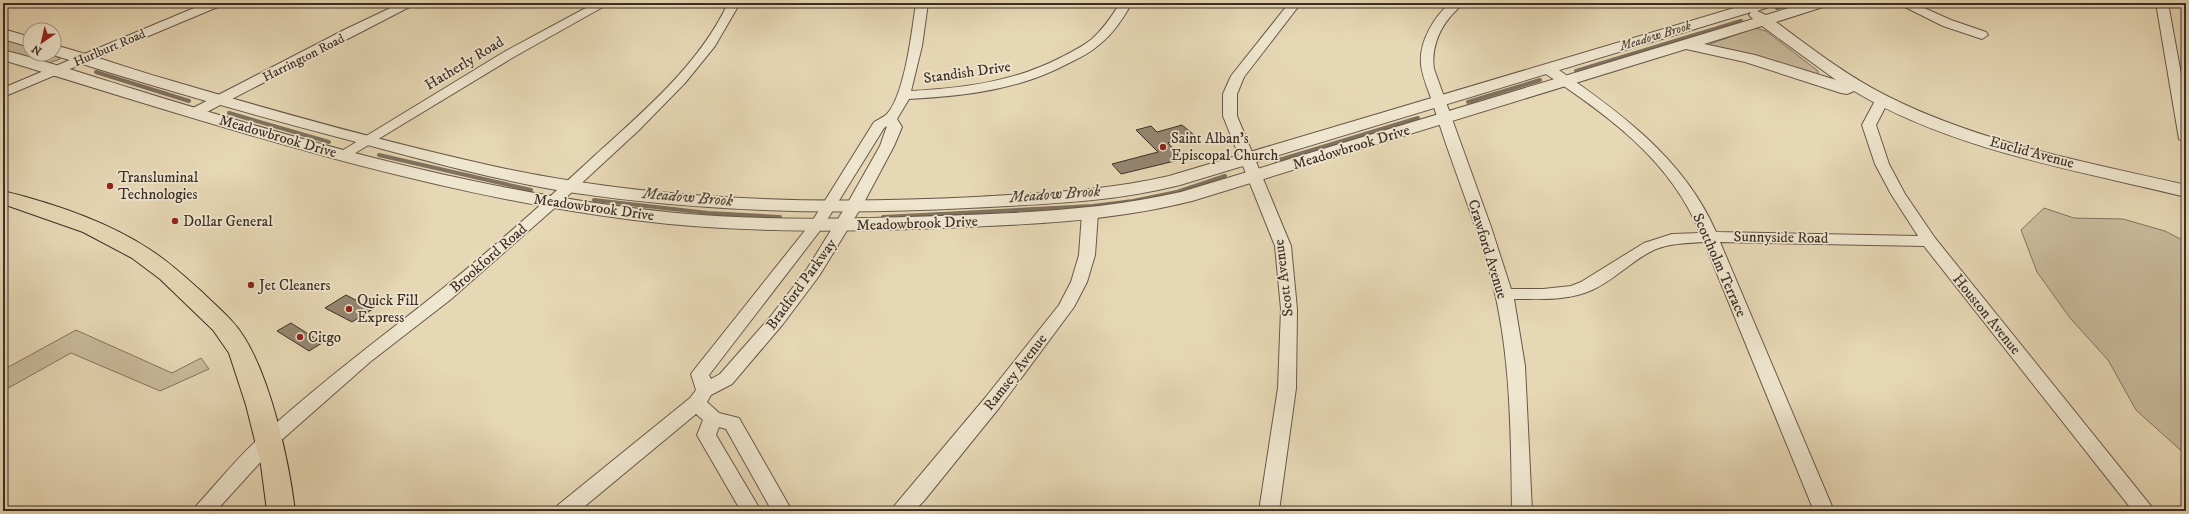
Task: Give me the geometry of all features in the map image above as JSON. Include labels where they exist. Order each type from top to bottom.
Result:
[{"type":"main road","points":[[3,197],[69,219],[119,241],[164,270],[196,300],[235,342],[251,381],[270,439],[281,511]]},
{"type":"street","name":"Hurlburt Road","points":[[3,93],[81,58],[216,3]]},
{"type":"street","name":"Harrington Road","points":[[196,112],[411,3]]},
{"type":"street","name":"Hatherly Road","points":[[342,155],[508,55],[604,3]]},
{"type":"street","name":"Brookford Road","points":[[204,511],[270,439],[364,358],[444,296],[571,186],[680,80],[711,43],[734,3]]},
{"type":"street","name":"Bradford Parkway","points":[[701,396],[700,374],[817,224],[879,125],[890,118],[903,95],[919,30],[922,3]]},
{"type":"street","name":"Standish Drive","points":[[903,95],[955,93],[992,88],[1023,80],[1050,70],[1099,39],[1116,19],[1126,3]]},
{"type":"street","name":"Scott Avenue","points":[[1269,511],[1287,388],[1289,309],[1283,246],[1230,116],[1230,94],[1242,69],[1295,3]]},
{"type":"street","name":"Crawford Avenue","points":[[1457,3],[1437,26],[1430,41],[1427,59],[1428,71],[1443,119],[1490,246],[1504,294],[1515,359],[1520,413],[1522,511]]},
{"type":"street","name":"Meadowbrook Drive","points":[[62,52],[221,99],[441,160],[571,186],[632,194],[730,203],[829,206],[924,206],[1128,191],[1174,181],[1548,69],[1745,6],[1767,3]]},
{"type":"street","name":"Meadowbrook Drive","points":[[3,55],[196,112],[271,136],[444,180],[553,202],[630,214],[719,221],[843,225],[1006,220],[1142,208],[1185,197],[1443,119],[1820,3]]},
{"type":"street","points":[[1903,3],[1947,23],[1982,35]]},
{"type":"street","points":[[2162,3],[2186,140]]},
{"type":"street","name":"Euclid Avenue","points":[[1745,6],[1817,61],[1848,82],[1882,100],[1944,126],[2002,145],[2186,191]]},
{"type":"street","points":[[3,34],[22,40]]},
{"type":"street","name":"Euclid Avenue","points":[[1685,44],[1749,58],[1882,100]]},
{"type":"street","name":"Scottholm Terrace","points":[[1548,69],[1600,104],[1650,147],[1680,184],[1703,220],[1824,511]]},
{"type":"street","name":"Houston Avenue","points":[[1882,100],[1869,125],[1882,164],[1895,188],[1929,241],[2145,511]]},
{"type":"street","name":"Bradford Parkway","points":[[565,511],[701,396],[726,378],[777,320],[813,272],[854,206],[887,146],[895,127],[890,118]]},
{"type":"street","name":"Ramsey Avenue","points":[[900,511],[916,496],[992,403],[1066,307],[1080,282],[1087,255],[1090,213]]},
{"type":"street","name":"Sunnyside Road","points":[[1504,294],[1543,294],[1573,291],[1587,286],[1650,246],[1672,239],[1710,236],[1929,241]]},
{"type":"street","points":[[701,396],[713,419]]},
{"type":"street","points":[[713,419],[706,435],[751,511]]},
{"type":"street","points":[[713,419],[732,423],[782,511]]},
{"type":"shaded area","points":[[1755,28],[1766,31],[1818,71],[1818,73],[1815,74],[1712,46],[1710,44]]},
{"type":"shaded area","points":[[3,39],[22,45],[22,56],[3,51]]},
{"type":"shaded area","points":[[2044,208],[2074,218],[2123,219],[2165,231],[2186,242],[2186,455],[2136,410],[2108,360],[2070,318],[2037,272],[2021,230]]},
{"type":"shaded area","points":[[76,330],[172,373],[201,358],[209,369],[160,391],[71,353],[3,391],[3,370]]},
{"type":"building","name":"Saint Alban's Episcopal Church","points":[[1182,125],[1194,135],[1168,143],[1183,159],[1121,174],[1112,164],[1158,152],[1136,130],[1151,126],[1157,132]]},
{"type":"building","name":"Quick Fill Express","points":[[346,295],[373,309],[352,322],[325,308]]},
{"type":"building","name":"Citgo","points":[[291,323],[322,343],[309,351],[277,331]]},
{"type":"waterway","name":"Meadow Brook","points":[[1777,8],[1795,3]]},
{"type":"waterway","name":"Meadow Brook","points":[[1576,71],[1741,21]]},
{"type":"waterway","name":"Meadow Brook","points":[[96,72],[189,101]]},
{"type":"waterway","name":"Meadow Brook","points":[[1468,102],[1540,80]]},
{"type":"waterway","name":"Meadow Brook","points":[[229,113],[329,142]]},
{"type":"waterway","name":"Meadow Brook","points":[[1276,161],[1418,118]]},
{"type":"waterway","name":"Meadow Brook","points":[[379,155],[531,190]]},
{"type":"waterway","name":"Meadow Brook","points":[[883,217],[1093,206],[1133,201],[1177,192],[1225,176]]},
{"type":"waterway","name":"Meadow Brook","points":[[594,200],[708,213],[780,217]]},
{"type":"place","name":"Saint Alban's Episcopal Church","points":[[1163,147]]},
{"type":"place","name":"Transluminal Technologies","points":[[110,186]]},
{"type":"place","name":"Dollar General","points":[[175,221]]},
{"type":"place","name":"Jet Cleaners","points":[[251,285]]},
{"type":"place","name":"Quick Fill Express","points":[[349,309]]},
{"type":"place","name":"Citgo","points":[[300,337]]}]
